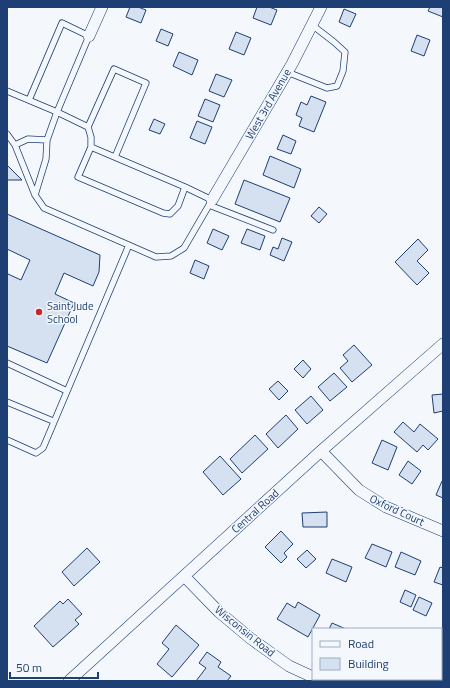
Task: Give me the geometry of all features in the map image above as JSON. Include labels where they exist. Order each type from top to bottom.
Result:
[{"type":"street","points":[[89,36],[102,7]]},
{"type":"street","name":"West 3rd Avenue","points":[[211,202],[287,72],[321,7]]},
{"type":"street","name":"Central Road","points":[[69,681],[321,451],[443,344]]},
{"type":"street","name":"Oxford Court","points":[[321,451],[359,490],[386,507],[443,531]]},
{"type":"street","name":"Wisconsin Road","points":[[184,576],[219,612],[250,638],[289,666],[312,677]]},
{"type":"lane","points":[[29,100],[62,23],[89,36],[57,112],[47,140],[46,159],[35,195]]},
{"type":"lane","points":[[287,72],[327,88],[337,86],[344,71],[345,52],[312,25]]},
{"type":"lane","points":[[115,157],[146,83],[114,69],[88,127],[91,137],[91,147],[78,177],[163,213],[170,214],[178,206],[185,187]]},
{"type":"lane","points":[[7,91],[88,127]]},
{"type":"lane","points":[[7,134],[15,144],[35,195],[44,208],[156,257],[171,256],[184,248],[211,202]]},
{"type":"lane","points":[[15,144],[28,139],[47,140]]},
{"type":"lane","points":[[91,147],[185,187],[211,202],[273,230]]},
{"type":"lane","points":[[7,440],[36,453],[42,448],[129,246]]},
{"type":"lane","points":[[7,363],[67,391]]},
{"type":"lane","points":[[7,402],[54,422]]},
{"type":"building","points":[[130,7],[138,7],[146,10],[141,23],[126,17]]},
{"type":"building","points":[[257,7],[269,7],[277,10],[271,25],[253,18]]},
{"type":"building","points":[[430,7],[443,7],[443,17],[428,11]]},
{"type":"building","points":[[344,9],[356,14],[350,27],[339,22]]},
{"type":"building","points":[[161,29],[173,34],[168,46],[156,41]]},
{"type":"building","points":[[236,32],[251,38],[244,55],[229,49]]},
{"type":"building","points":[[417,35],[430,40],[424,56],[411,51]]},
{"type":"building","points":[[179,52],[198,60],[192,75],[173,66]]},
{"type":"building","points":[[216,74],[232,80],[224,97],[209,91]]},
{"type":"building","points":[[311,96],[326,102],[314,132],[299,126],[302,118],[296,115],[301,102],[307,105]]},
{"type":"building","points":[[205,99],[220,105],[213,122],[198,116]]},
{"type":"building","points":[[154,119],[165,124],[160,134],[149,130]]},
{"type":"building","points":[[197,121],[212,127],[205,144],[190,138]]},
{"type":"building","points":[[283,135],[296,141],[291,154],[277,149]]},
{"type":"building","points":[[270,156],[301,169],[294,188],[263,175]]},
{"type":"building","points":[[7,165],[22,180],[7,180]]},
{"type":"building","points":[[244,180],[290,198],[280,222],[235,204]]},
{"type":"building","points":[[319,207],[327,214],[319,223],[311,216]]},
{"type":"building","points":[[7,214],[100,255],[99,272],[93,286],[64,273],[55,294],[74,303],[47,363],[7,346],[7,276],[8,274],[21,280],[30,260],[7,249]]},
{"type":"building","points":[[213,229],[229,236],[222,250],[207,243]]},
{"type":"building","points":[[247,229],[265,236],[260,250],[241,243]]},
{"type":"building","points":[[282,238],[292,242],[284,261],[270,255],[273,247],[278,249]]},
{"type":"building","points":[[418,239],[428,250],[417,261],[429,273],[417,285],[395,262]]},
{"type":"building","points":[[195,260],[209,266],[204,279],[190,273]]},
{"type":"building","points":[[354,345],[372,365],[352,382],[340,368],[348,361],[343,355]]},
{"type":"building","points":[[303,360],[311,369],[303,378],[294,369]]},
{"type":"building","points":[[334,373],[347,387],[330,401],[318,387]]},
{"type":"building","points":[[278,381],[288,391],[279,400],[269,389]]},
{"type":"building","points":[[443,394],[443,411],[434,413],[432,395]]},
{"type":"building","points":[[311,396],[323,410],[307,424],[295,410]]},
{"type":"building","points":[[286,415],[298,429],[278,448],[266,434]]},
{"type":"building","points":[[403,422],[414,432],[420,424],[438,439],[428,450],[423,445],[417,452],[394,432]]},
{"type":"building","points":[[255,435],[268,449],[242,473],[230,459]]},
{"type":"building","points":[[382,440],[397,447],[388,470],[372,463]]},
{"type":"building","points":[[220,456],[241,479],[223,495],[203,472]]},
{"type":"building","points":[[408,461],[421,471],[412,484],[399,475]]},
{"type":"building","points":[[443,481],[443,498],[436,495]]},
{"type":"building","points":[[327,512],[327,527],[303,527],[302,513]]},
{"type":"building","points":[[281,531],[293,544],[284,553],[287,557],[281,563],[265,547]]},
{"type":"building","points":[[372,544],[392,552],[386,567],[365,558]]},
{"type":"building","points":[[87,548],[100,562],[74,586],[62,572]]},
{"type":"building","points":[[307,550],[316,559],[306,568],[297,559]]},
{"type":"building","points":[[401,552],[421,561],[415,575],[395,567]]},
{"type":"building","points":[[332,559],[352,567],[346,582],[326,573]]},
{"type":"building","points":[[440,567],[443,568],[443,585],[434,582]]},
{"type":"building","points":[[405,590],[416,595],[411,607],[400,602]]},
{"type":"building","points":[[419,597],[432,603],[426,616],[413,610]]},
{"type":"building","points":[[68,599],[82,614],[75,620],[79,624],[53,647],[34,626],[60,601],[63,604]]},
{"type":"building","points":[[298,602],[320,615],[308,637],[277,619],[287,603],[295,608]]},
{"type":"building","points":[[332,623],[344,628],[330,628]]},
{"type":"building","points":[[176,625],[199,645],[172,677],[157,664],[169,649],[162,643]]},
{"type":"building","points":[[442,648],[443,649],[442,660]]},
{"type":"building","points":[[207,652],[221,662],[218,667],[231,676],[227,681],[196,681],[206,668],[199,663]]},
{"type":"building","points":[[414,680],[436,680],[435,681]]},
{"type":"place","name":"Saint Jude School","points":[[39,312]]}]
